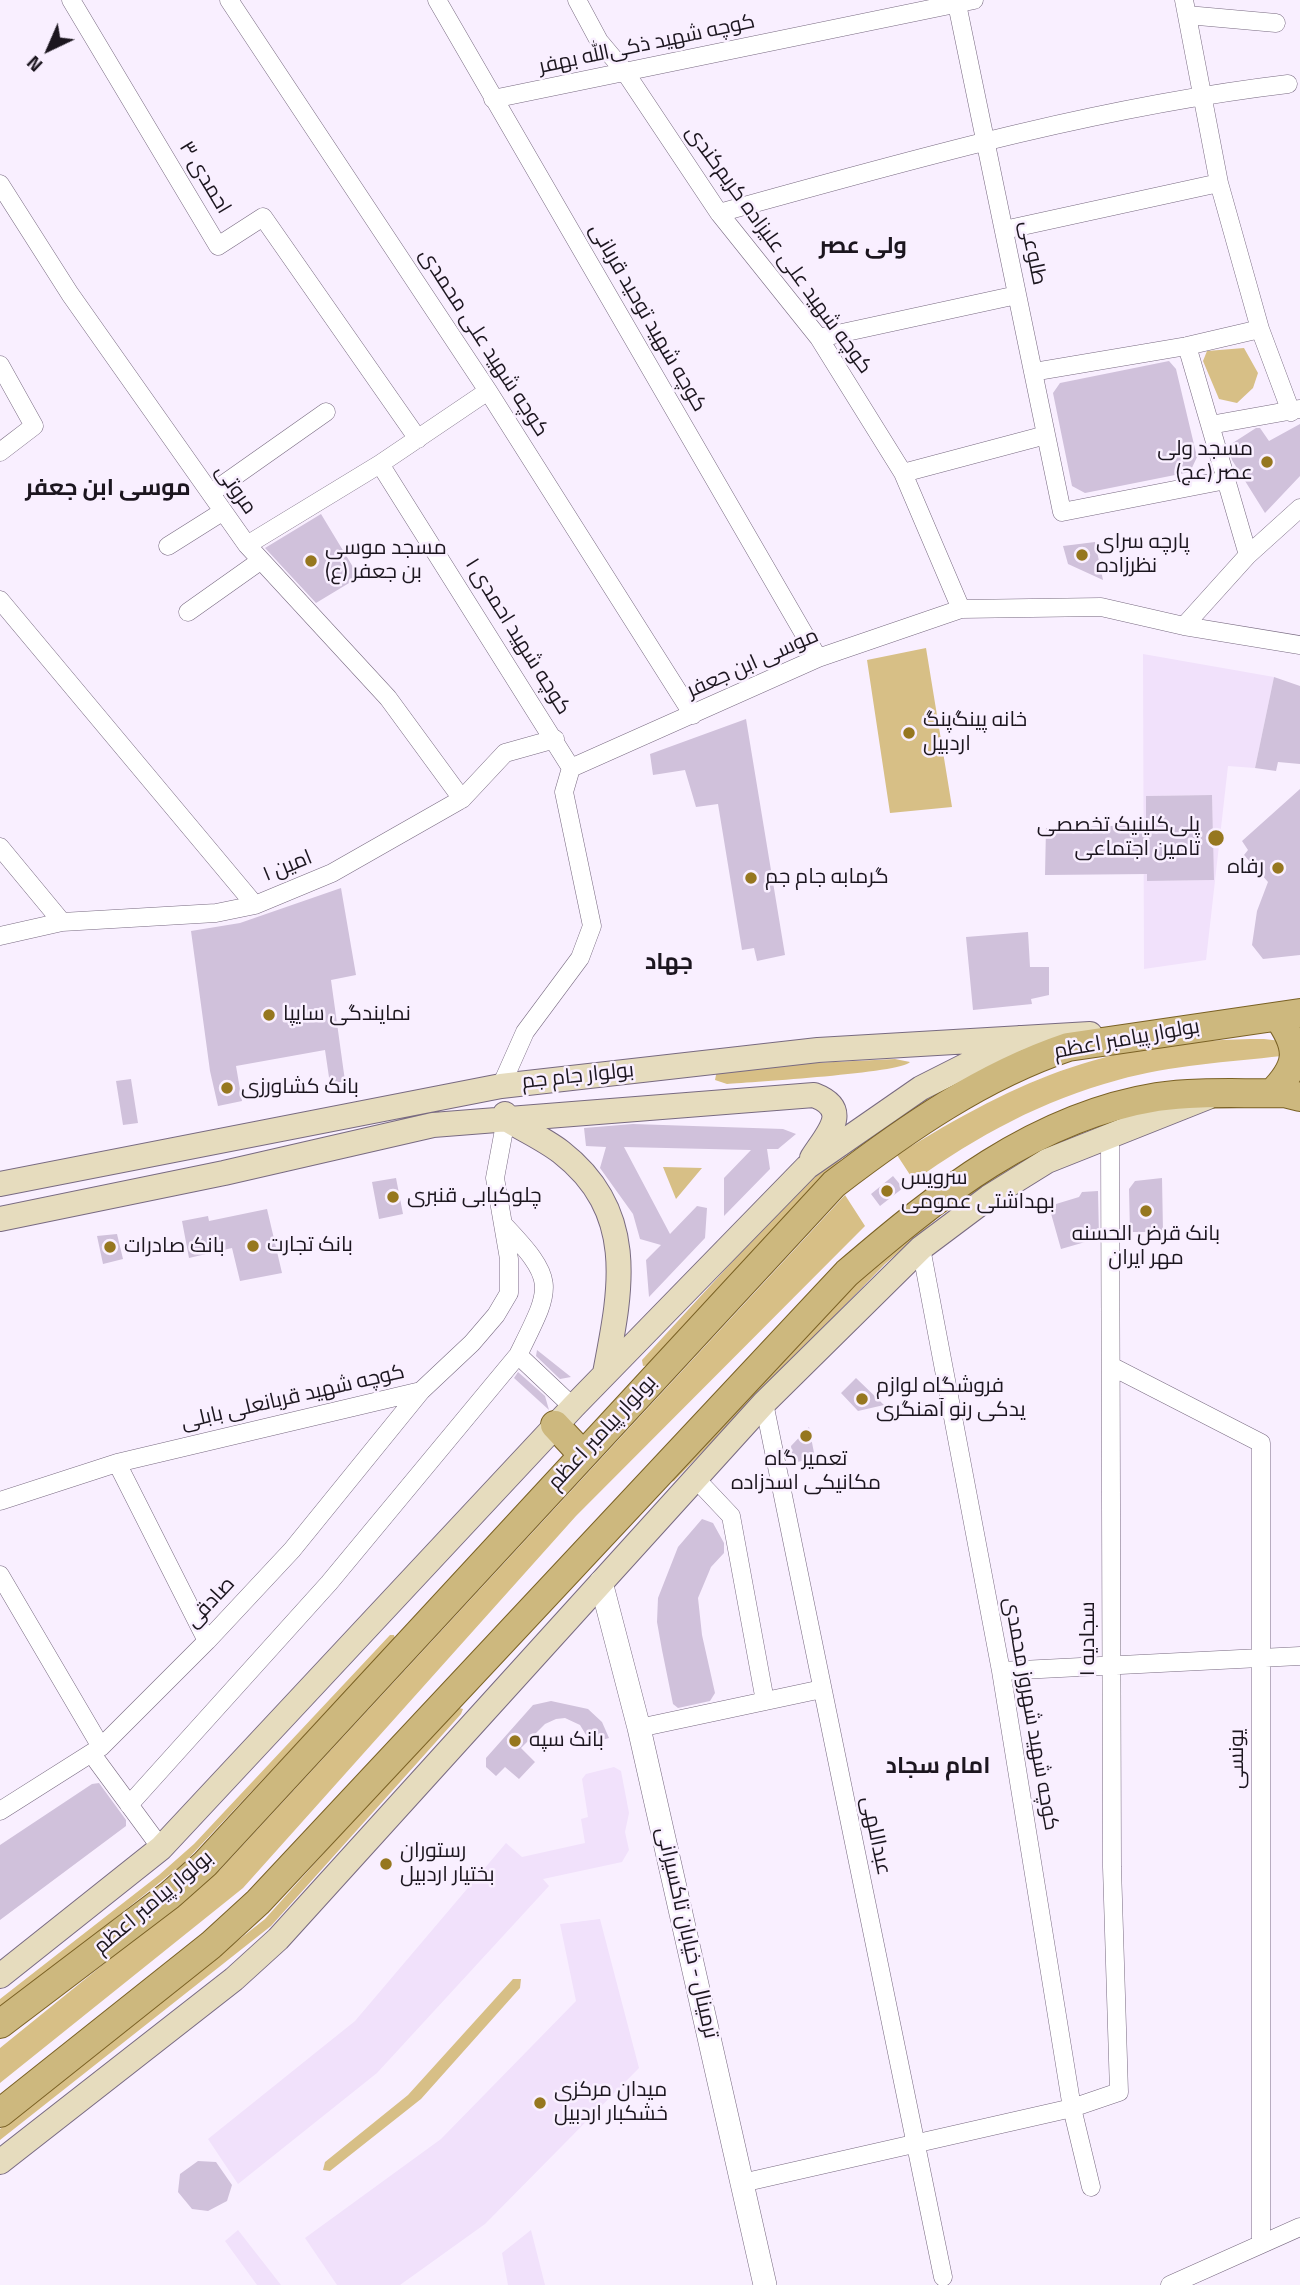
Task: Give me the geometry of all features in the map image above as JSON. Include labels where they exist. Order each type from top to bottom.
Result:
[{"type":"main road","points":[[1272,1093],[1289,1076],[1296,1058],[1289,1015]]},
{"type":"main road","name":"بولوار پیامبر اعظم","points":[[0,2024],[170,1895],[205,1864],[834,1184],[931,1114],[1035,1058],[1068,1047],[1289,1015]]},
{"type":"main road","name":"بولوار جام جم","points":[[0,1184],[501,1086],[818,1050],[1164,1031]]},
{"type":"main road","name":"بولوار پیامبر اعظم","points":[[0,1976],[161,1848],[564,1416],[807,1167],[921,1088],[1020,1038]]},
{"type":"main road","points":[[690,1065],[694,1105]]},
{"type":"main road","points":[[501,1086],[506,1119],[561,1153],[588,1181],[611,1220],[618,1239],[621,1275],[605,1374]]},
{"type":"main road","points":[[0,2112],[211,1945],[258,1902],[848,1273],[917,1213],[975,1171],[1027,1141],[1088,1114],[1158,1097],[1272,1093],[1300,1097]]},
{"type":"main road","name":"بولوار جام جم","points":[[0,1219],[224,1173],[433,1125],[814,1095],[827,1100],[835,1111],[835,1122],[807,1167]]},
{"type":"main road","points":[[0,2162],[234,1979],[278,1939],[764,1403],[921,1248],[989,1197],[1047,1161],[1214,1095]]},
{"type":"main road","points":[[221,1139],[224,1173]]},
{"type":"main road","points":[[84,1168],[88,1201]]},
{"type":"main road","points":[[564,1416],[583,1455]]},
{"type":"street","name":"احمدی ۳","points":[[71,0],[218,246],[263,217],[418,439]]},
{"type":"street","name":"کوچه شهید علی محمدی","points":[[229,0],[488,391],[693,715]]},
{"type":"street","name":"کوچه شهید توحید قربانی","points":[[438,0],[818,659]]},
{"type":"street","name":"کوچه شهید علی علیزاده کریم‌کندی","points":[[577,0],[599,41],[625,72],[719,213],[818,338],[903,473],[961,609]]},
{"type":"street","name":"کوچه شهید ذکی‌الله بهفر","points":[[493,99],[965,2]]},
{"type":"street","name":"طلوعی","points":[[965,2],[985,140],[1062,512],[1226,480]]},
{"type":"street","points":[[1210,425],[1295,411],[1260,329],[1219,183],[1185,7],[1276,23]]},
{"type":"street","points":[[719,213],[985,140],[1201,94],[1288,84]]},
{"type":"street","points":[[1004,230],[1219,183]]},
{"type":"street","name":"مروتی","points":[[0,184],[70,294],[222,512],[260,561],[388,698],[461,799]]},
{"type":"street","points":[[818,338],[1017,295]]},
{"type":"street","points":[[1033,372],[1187,346],[1260,329]]},
{"type":"street","points":[[1187,346],[1248,555]]},
{"type":"street","points":[[0,365],[34,426],[0,452]]},
{"type":"street","points":[[247,545],[380,464],[488,391]]},
{"type":"street","points":[[211,493],[326,412]]},
{"type":"street","points":[[903,473],[1046,435]]},
{"type":"street","name":"کوچه شهید احمدی ۱","points":[[380,464],[571,768]]},
{"type":"street","points":[[1184,626],[1248,555],[1300,508]]},
{"type":"street","points":[[168,547],[222,512]]},
{"type":"street","points":[[188,612],[260,561]]},
{"type":"street","points":[[0,600],[254,905]]},
{"type":"street","name":"موسی ابن جعفر","points":[[571,768],[818,659],[961,609],[1101,607],[1184,626],[1300,645]]},
{"type":"street","name":"امین ۱","points":[[0,936],[62,922],[216,913],[254,905],[332,873],[461,799],[505,753],[555,739]]},
{"type":"street","points":[[501,1086],[525,1032],[580,958],[592,926],[564,792],[571,768]]},
{"type":"street","points":[[0,847],[62,922]]},
{"type":"street","name":"کوچه شهید قربانعلی بابلی","points":[[0,1501],[117,1463],[421,1391],[472,1343],[496,1315],[509,1293],[509,1259],[495,1178],[506,1119]]},
{"type":"street","name":"سجادیه ۱","points":[[1072,2108],[1119,2092],[1112,1867],[1110,1136]]},
{"type":"street","points":[[129,1805],[329,1583],[518,1355],[539,1312],[546,1287],[536,1259],[503,1224]]},
{"type":"street","name":"کوچه شهید شهروز محمدی","points":[[921,1248],[1001,1671],[1072,2108],[1091,2188]]},
{"type":"street","points":[[518,1355],[564,1416]]},
{"type":"street","name":"یونسی","points":[[1111,1366],[1261,1443],[1261,2244]]},
{"type":"street","name":"صادقی","points":[[0,1810],[99,1754],[292,1550],[421,1391]]},
{"type":"street","name":"عبداللهی","points":[[764,1403],[943,2277]]},
{"type":"street","points":[[117,1463],[207,1641]]},
{"type":"street","points":[[697,1480],[731,1516],[765,1701]]},
{"type":"street","points":[[0,1574],[99,1754],[129,1805],[161,1848]]},
{"type":"street","name":"ترمینال - خیابان تاکسیرانی","points":[[601,1583],[639,1728],[765,2285]]},
{"type":"street","points":[[1001,1671],[1300,1656]]},
{"type":"street","points":[[639,1728],[822,1689]]},
{"type":"street","points":[[742,2183],[1072,2108]]},
{"type":"street","points":[[1170,2285],[1300,2227]]},
{"type":"shaded area","points":[[1244,348],[1258,373],[1253,388],[1237,403],[1219,399],[1203,361],[1207,351]]},
{"type":"shaded area","name":"خانه پینگ‌پنگ اردبیل","points":[[926,648],[952,807],[890,813],[867,660]]},
{"type":"shaded area","name":"پلی‌کلینیک تخصصی تامین اجتماعی","points":[[1143,654],[1274,677],[1255,768],[1228,766],[1206,960],[1144,969]],"holes":[[[1212,795],[1213,880],[1147,881],[1146,796]]]},
{"type":"shaded area","points":[[1264,1039],[1281,1041],[1282,1056],[1158,1071],[1090,1088],[1012,1121],[962,1149],[914,1181],[897,1155],[987,1104],[1071,1067],[1160,1046]]},
{"type":"shaded area","points":[[895,1059],[910,1062],[882,1070],[825,1076],[727,1084],[715,1080],[717,1070],[732,1067]]},
{"type":"shaded area","points":[[975,1068],[943,1093],[840,1160],[650,1365],[643,1366],[642,1360],[801,1187],[834,1156]]},
{"type":"shaded area","points":[[1084,1130],[1083,1134],[1012,1170],[940,1216],[885,1264],[674,1481],[665,1484],[879,1259],[1009,1165]]},
{"type":"shaded area","points":[[663,1167],[702,1168],[676,1199]]},
{"type":"shaded area","points":[[845,1195],[865,1226],[576,1516],[243,1888],[0,2083],[0,2048],[220,1870]]},
{"type":"shaded area","points":[[390,1635],[394,1635],[395,1639],[184,1863],[0,2010],[0,1999],[159,1875],[194,1844]]},
{"type":"shaded area","points":[[455,1707],[463,1709],[461,1714],[271,1926],[0,2140],[0,2129],[265,1919]]},
{"type":"shaded area","points":[[614,1767],[621,1771],[629,1813],[625,1832],[629,1850],[622,1862],[543,1879],[549,1886],[377,2073],[238,2184],[208,2139],[355,2021],[506,1843],[522,1857],[585,1843],[581,1819],[588,1817],[582,1779],[586,1774]]},
{"type":"shaded area","name":"میدان مرکزی خشکبار اردبیل","points":[[600,1919],[639,2068],[485,2224],[400,2285],[337,2285],[305,2238],[441,2139],[576,2001],[560,1924]]},
{"type":"shaded area","points":[[513,1979],[521,1979],[520,1988],[421,2099],[330,2171],[323,2170],[325,2162],[408,2095]]},
{"type":"shaded area","points":[[238,2230],[281,2285],[257,2285],[225,2241]]},
{"type":"shaded area","points":[[531,2230],[545,2285],[508,2285],[502,2253]]},
{"type":"building","points":[[1169,361],[1176,369],[1197,457],[1190,472],[1085,493],[1072,486],[1053,393],[1060,383]]},
{"type":"building","name":"مسجد ولی عصر (عج)","points":[[1300,424],[1300,476],[1265,513],[1232,460],[1228,446],[1256,428],[1260,428],[1269,441]]},
{"type":"building","name":"مسجد موسی بن جعفر (ع)","points":[[321,514],[359,577],[316,603],[265,548]]},
{"type":"building","name":"پارچه‌ سرای نظرزاده","points":[[1095,542],[1103,580],[1068,564],[1063,546]]},
{"type":"building","points":[[1274,677],[1300,686],[1300,764],[1278,762],[1276,771],[1255,768]]},
{"type":"building","name":"گرمابه جام جم","points":[[746,719],[785,955],[757,961],[754,948],[742,950],[718,804],[696,807],[685,770],[653,775],[650,754]]},
{"type":"building","name":"رفاه","points":[[1300,789],[1300,955],[1263,959],[1252,945],[1257,911],[1268,882],[1244,855],[1248,850],[1242,841]]},
{"type":"building","points":[[1212,795],[1214,880],[1147,881],[1147,874],[1045,875],[1046,828],[1146,825],[1146,796]]},
{"type":"building","name":"نمایندگی سایپا","points":[[341,888],[356,975],[331,980],[345,1081],[330,1084],[325,1050],[236,1066],[242,1101],[218,1106],[210,1071],[191,931],[240,923]]},
{"type":"building","points":[[1028,932],[1030,967],[1049,967],[1049,995],[1031,999],[1032,1004],[973,1010],[966,937]]},
{"type":"building","points":[[131,1079],[138,1123],[123,1125],[116,1081]]},
{"type":"building","points":[[633,1124],[783,1129],[796,1134],[778,1149],[767,1149],[770,1169],[724,1216],[724,1178],[751,1150],[624,1147],[670,1234],[697,1206],[707,1208],[705,1238],[649,1297],[646,1260],[661,1245],[640,1239],[633,1214],[600,1168],[606,1147],[586,1146],[584,1128]]},
{"type":"building","name":"سرویس بهداشتی عمومی","points":[[893,1176],[903,1188],[880,1206],[871,1194]]},
{"type":"building","points":[[396,1178],[403,1214],[379,1219],[372,1182]]},
{"type":"building","name":"بانک قرض الحسنه مهر ایران","points":[[1162,1178],[1163,1232],[1130,1232],[1129,1189],[1135,1181]]},
{"type":"building","points":[[1098,1191],[1099,1238],[1061,1249],[1050,1210],[1056,1209],[1056,1204],[1079,1197],[1082,1192]]},
{"type":"building","name":"بانک تجارت","points":[[267,1209],[282,1273],[240,1281],[232,1248],[189,1258],[182,1221],[208,1216],[209,1221]]},
{"type":"building","name":"بانک صادرات","points":[[117,1234],[123,1259],[103,1264],[97,1236]]},
{"type":"building","points":[[537,1350],[571,1377],[560,1379],[536,1356]]},
{"type":"building","points":[[518,1372],[545,1396],[549,1410],[514,1378]]},
{"type":"building","name":"فروشگاه لوازم یدکی رنو آهنگری","points":[[856,1378],[884,1405],[858,1411],[841,1393]]},
{"type":"building","name":"تعمیر گاه مکانیکی اسدزاده","points":[[809,1427],[815,1458],[793,1463],[791,1446]]},
{"type":"building","points":[[702,1519],[713,1523],[724,1543],[724,1553],[711,1567],[698,1598],[702,1635],[715,1693],[710,1701],[678,1708],[673,1704],[662,1650],[657,1622],[658,1598],[678,1547]]},
{"type":"building","name":"بانک سپه","points":[[551,1701],[588,1709],[602,1722],[609,1738],[591,1743],[580,1725],[565,1718],[556,1719],[545,1724],[521,1748],[535,1762],[519,1779],[505,1767],[496,1776],[486,1767],[486,1758],[533,1705]]},
{"type":"building","points":[[99,1783],[126,1820],[126,1826],[0,1920],[0,1845],[92,1784]]},
{"type":"building","points":[[198,2161],[216,2162],[232,2185],[227,2201],[208,2211],[192,2209],[178,2192],[180,2174]]},
{"type":"place","name":"مسجد ولی عصر (عج)","points":[[1267,462]]},
{"type":"place","name":"پارچه‌ سرای نظرزاده","points":[[1082,555]]},
{"type":"place","name":"مسجد موسی بن جعفر (ع)","points":[[311,561]]},
{"type":"place","name":"خانه پینگ‌پنگ اردبیل","points":[[909,733]]},
{"type":"place","name":"پلی‌کلینیک تخصصی تامین اجتماعی","points":[[1216,838]]},
{"type":"place","name":"رفاه","points":[[1278,868]]},
{"type":"place","name":"گرمابه جام جم","points":[[751,878]]},
{"type":"place","name":"نمایندگی سایپا","points":[[269,1015]]},
{"type":"place","name":"بانک کشاورزی","points":[[227,1088]]},
{"type":"place","name":"سرویس بهداشتی عمومی","points":[[887,1191]]},
{"type":"place","name":"چلوکبابی قنبری","points":[[393,1197]]},
{"type":"place","name":"بانک قرض الحسنه مهر ایران","points":[[1146,1211]]},
{"type":"place","name":"بانک تجارت","points":[[253,1246]]},
{"type":"place","name":"بانک صادرات","points":[[110,1247]]},
{"type":"place","name":"فروشگاه لوازم یدکی رنو آهنگری","points":[[862,1399]]},
{"type":"place","name":"تعمیر گاه مکانیکی اسدزاده","points":[[806,1436]]},
{"type":"place","name":"بانک سپه","points":[[515,1741]]},
{"type":"place","name":"رستوران بختیار اردبیل","points":[[386,1864]]},
{"type":"place","name":"میدان مرکزی خشکبار اردبیل","points":[[540,2103]]},
{"type":"district","name":"ولی عصر","points":[[863,247]]},
{"type":"district","name":"موسی ابن جعفر","points":[[108,489]]},
{"type":"district","name":"جهاد","points":[[669,963]]},
{"type":"district","name":"امام سجاد","points":[[938,1767]]}]
